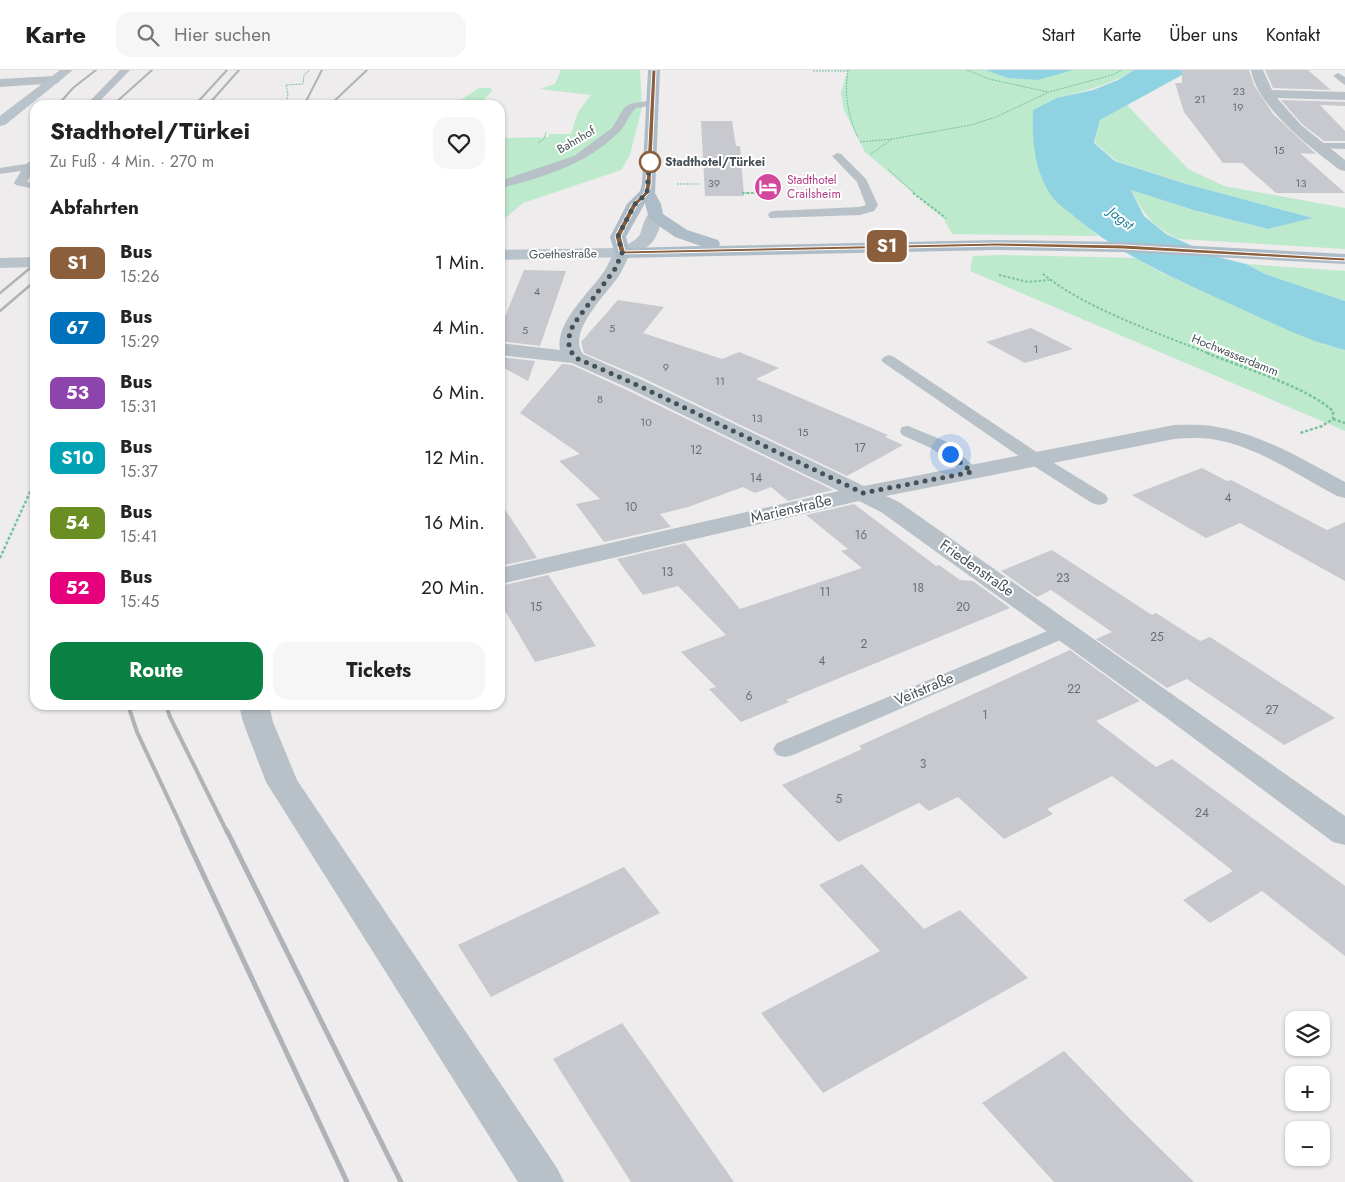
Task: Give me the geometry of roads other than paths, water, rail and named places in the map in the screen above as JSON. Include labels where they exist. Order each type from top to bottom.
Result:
[{"type":"main road","points":[[0,122],[67,70]]},
{"type":"main road","points":[[647,193],[635,204],[618,236],[622,253],[641,245],[648,238],[655,216],[653,204],[647,193],[650,172],[654,70]]},
{"type":"main road","points":[[655,216],[668,227],[690,238],[732,249]]},
{"type":"main road","name":"Goethestraße","points":[[505,255],[996,245],[1123,247],[1345,259]]},
{"type":"main road","points":[[0,262],[30,262]]},
{"type":"street","points":[[1257,70],[1258,78],[1268,94],[1298,132],[1345,167]]},
{"type":"street","points":[[0,83],[54,80]]},
{"type":"street","points":[[1268,94],[1345,96]]},
{"type":"street","points":[[576,358],[569,349],[569,337],[573,325],[612,273],[622,253]]},
{"type":"street","name":"Friedenstraße","points":[[505,351],[576,358],[635,384],[890,507],[1345,833]]},
{"type":"street","name":"Marienstraße","points":[[505,575],[863,493],[1174,432],[1216,433],[1259,447],[1345,492]]},
{"type":"street","points":[[255,710],[258,722],[282,782],[542,1182]]},
{"type":"lane","points":[[95,100],[125,70]]},
{"type":"lane","name":"Bahnhof","points":[[505,183],[578,158],[616,130],[632,106],[652,103]]},
{"type":"lane","points":[[1317,146],[1345,146]]},
{"type":"lane","points":[[774,215],[860,211],[870,208],[872,205],[862,181],[837,156]]},
{"type":"lane","points":[[0,171],[30,164]]},
{"type":"lane","points":[[30,167],[20,183],[30,186]]},
{"type":"lane","points":[[889,360],[1099,500]]},
{"type":"lane","points":[[908,431],[939,445],[972,472]]},
{"type":"lane","name":"Veitstraße","points":[[785,748],[1064,630]]},
{"type":"water","points":[[986,70],[1073,70],[1038,80],[1008,78]]},
{"type":"water","name":"Jagst","points":[[1134,70],[1191,70],[1100,120],[1094,143],[1115,161],[1183,183],[1313,218],[1268,229],[1193,210],[1131,190],[1144,216],[1166,234],[1214,256],[1246,264],[1265,274],[1345,301],[1345,350],[1289,331],[1152,267],[1094,232],[1053,198],[1038,166],[1033,133],[1033,110],[1057,98],[1093,90],[1118,80]]},
{"type":"railway","points":[[62,100],[73,88],[96,70]]},
{"type":"railway","points":[[119,100],[152,70]]},
{"type":"railway","points":[[200,100],[227,70]]},
{"type":"railway","points":[[212,100],[239,70]]},
{"type":"railway","points":[[307,100],[322,70]]},
{"type":"railway","points":[[335,100],[367,70]]},
{"type":"railway","points":[[0,293],[30,268]]},
{"type":"railway","points":[[0,311],[30,285]]},
{"type":"railway","points":[[130,710],[137,732],[184,832]]},
{"type":"railway","points":[[168,710],[227,832]]},
{"type":"railway","points":[[183,831],[347,1182]]},
{"type":"railway","points":[[227,831],[401,1182]]},
{"type":"place","name":"Stadthotel/Türkei","points":[[650,162]]},
{"type":"place","name":"Stadthotel Crailsheim","points":[[768,187]]}]
